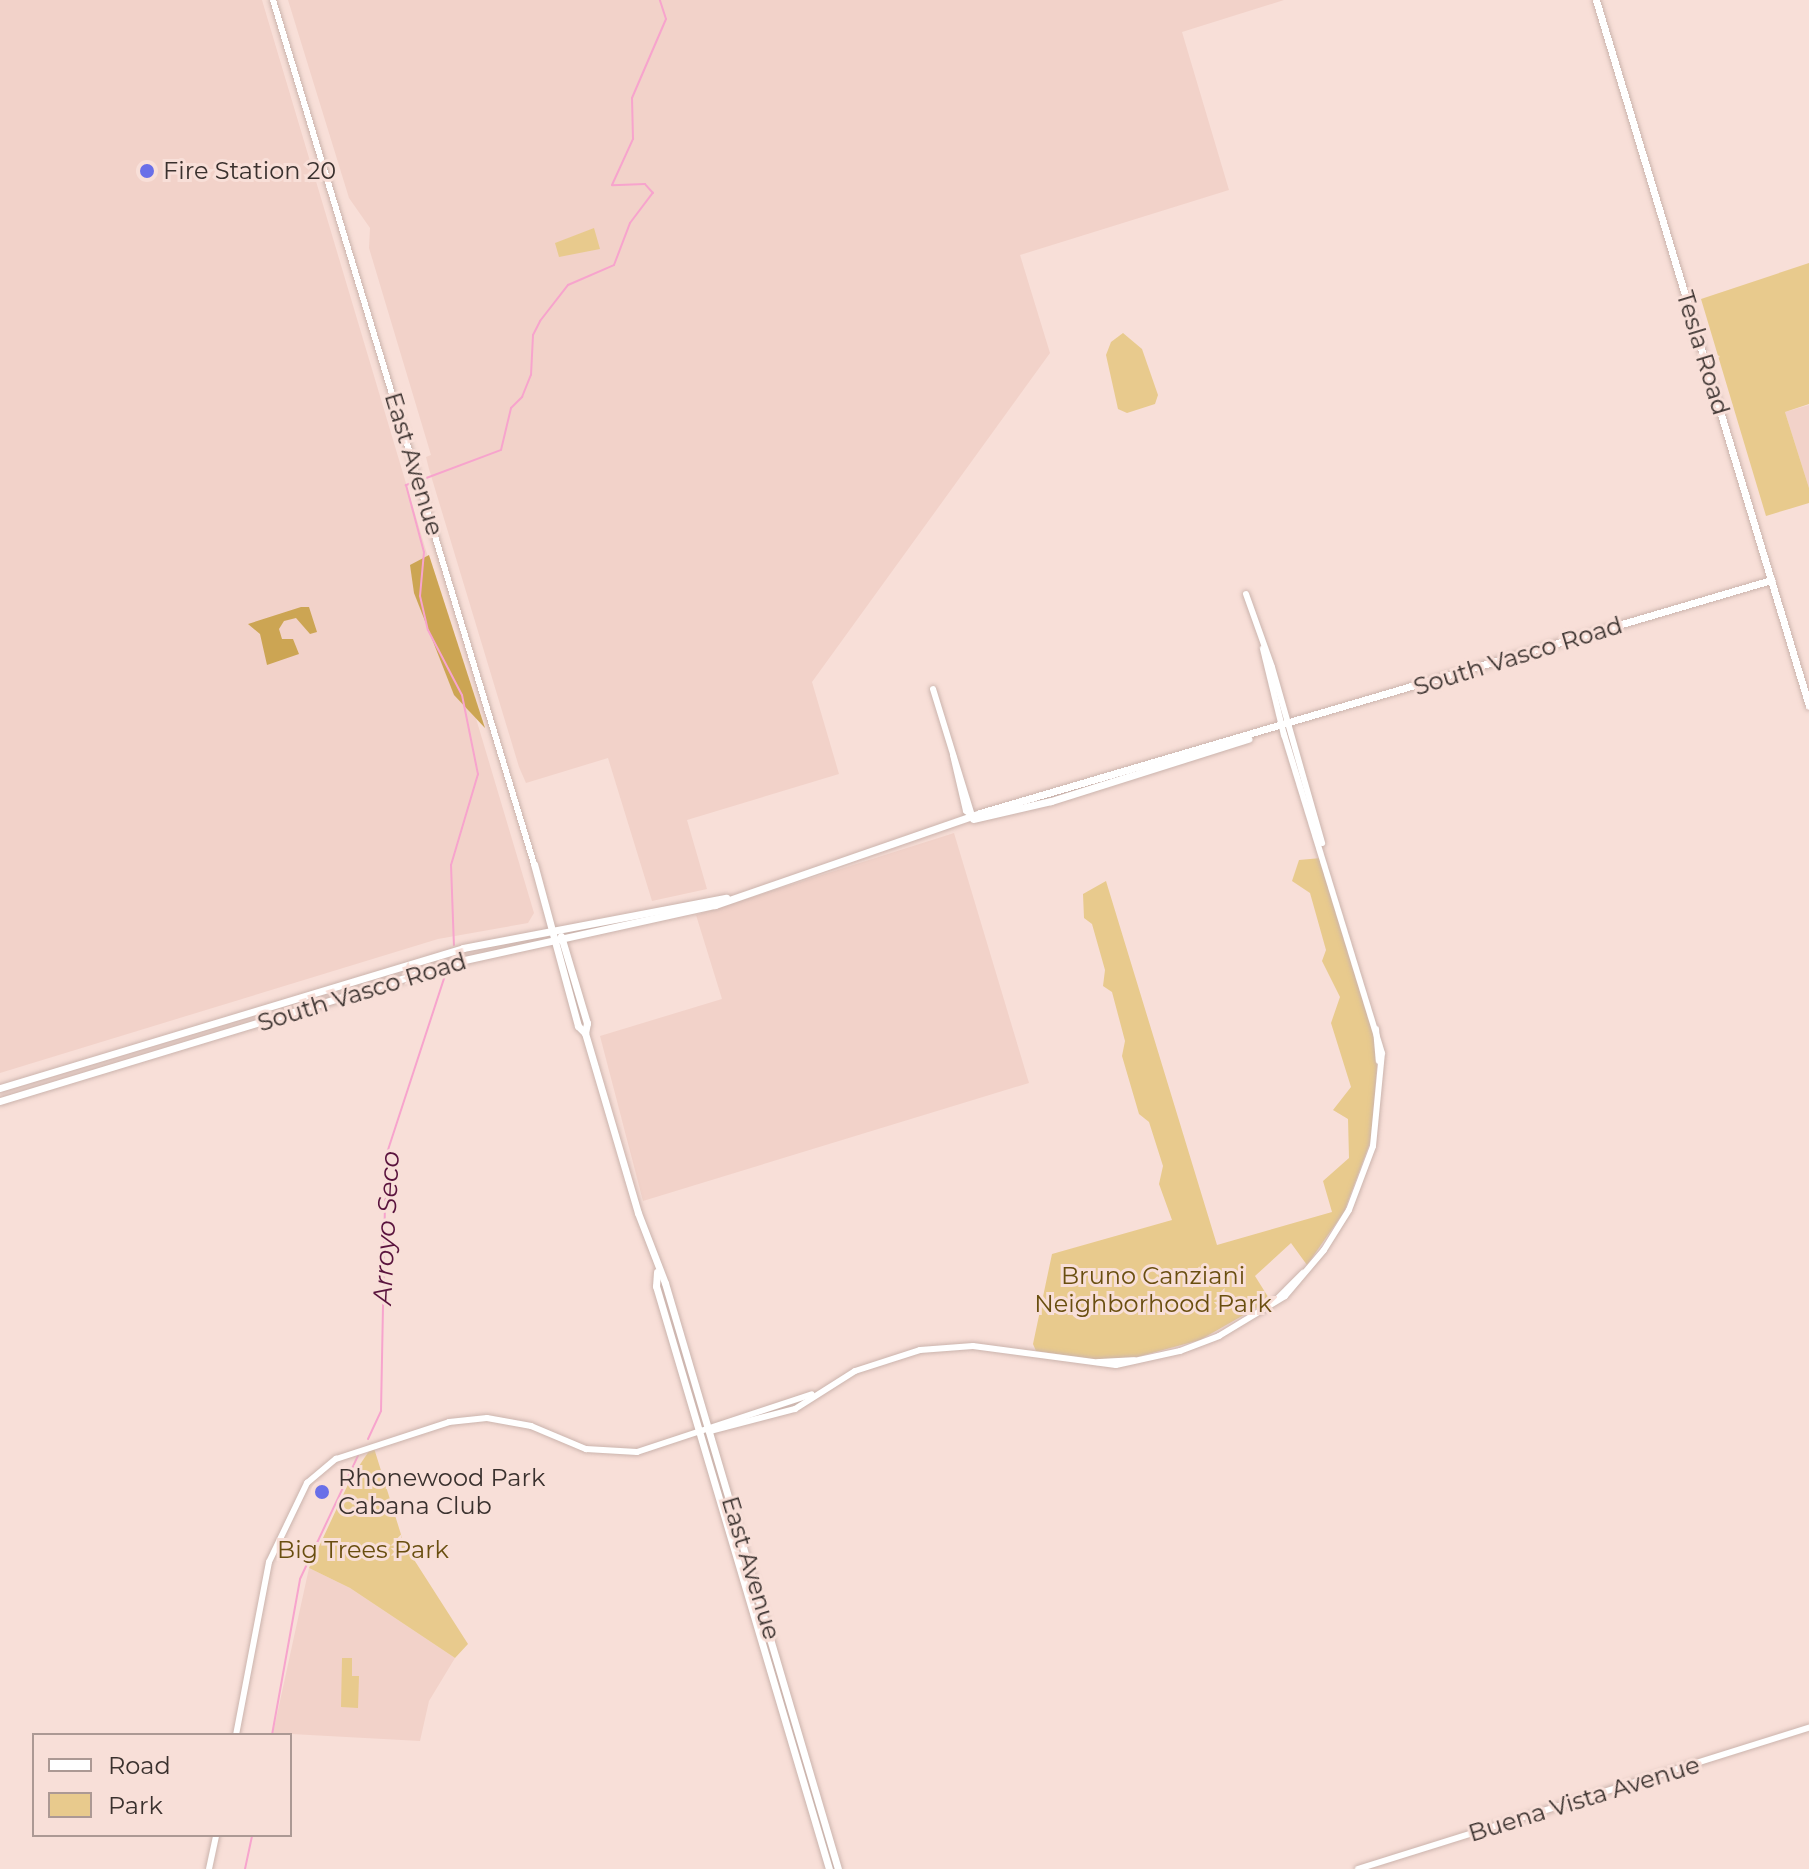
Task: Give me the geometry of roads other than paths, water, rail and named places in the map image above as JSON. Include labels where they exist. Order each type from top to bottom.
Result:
[{"type":"main road","name":"Tesla Road","points":[[1596,0],[1809,706]]},
{"type":"main road","name":"South Vasco Road","points":[[0,1101],[434,969],[728,898],[972,817],[1771,580]]},
{"type":"main road","name":"East Avenue","points":[[534,864],[554,929],[553,940],[585,1033],[657,1269],[656,1286],[706,1432],[831,1867]]},
{"type":"main road","name":"South Vasco Road","points":[[0,1088],[435,956],[554,929],[728,898]]},
{"type":"main road","name":"East Avenue","points":[[554,929],[562,938],[587,1023],[585,1033]]},
{"type":"street","name":"East Avenue","points":[[273,0],[534,864]]},
{"type":"street","points":[[236,1733],[254,1619],[273,1552],[307,1483],[327,1464],[358,1450],[449,1422],[487,1418],[516,1422],[573,1445],[613,1453],[653,1449],[795,1409],[826,1388],[889,1358],[946,1347],[1095,1363],[1137,1360],[1219,1336],[1276,1300],[1306,1271],[1340,1227],[1363,1178],[1377,1120],[1381,1064],[1376,1027],[1246,594]]},
{"type":"street","points":[[933,689],[972,817]]},
{"type":"street","name":"Buena Vista Avenue","points":[[1358,1869],[1809,1728]]},
{"type":"street","points":[[209,1869],[216,1837]]},
{"type":"waterway","name":"Arroyo Seco","points":[[421,480],[501,450],[511,408],[522,397],[531,375],[533,335],[540,321],[568,285],[614,265],[630,223],[653,193],[645,184],[612,185],[633,139],[632,98],[666,19],[660,0]]},
{"type":"waterway","name":"Arroyo Seco","points":[[414,482],[406,485],[424,552],[420,596],[428,630],[462,695],[478,774],[451,865],[454,945]]},
{"type":"waterway","name":"Arroyo Seco","points":[[368,1439],[381,1411],[386,1156],[445,975]]},
{"type":"waterway","points":[[272,1733],[300,1579],[358,1456]]},
{"type":"waterway","name":"Arroyo Seco","points":[[245,1869],[252,1837]]},
{"type":"place","name":"Fire Station 20","points":[[147,171]]},
{"type":"place","name":"Rhonewood Park Cabana Club","points":[[322,1492]]},
{"type":"park label","name":"Bruno Canziani Neighborhood Park","points":[[1153,1290]]},
{"type":"park label","name":"Big Trees Park","points":[[363,1550]]}]
